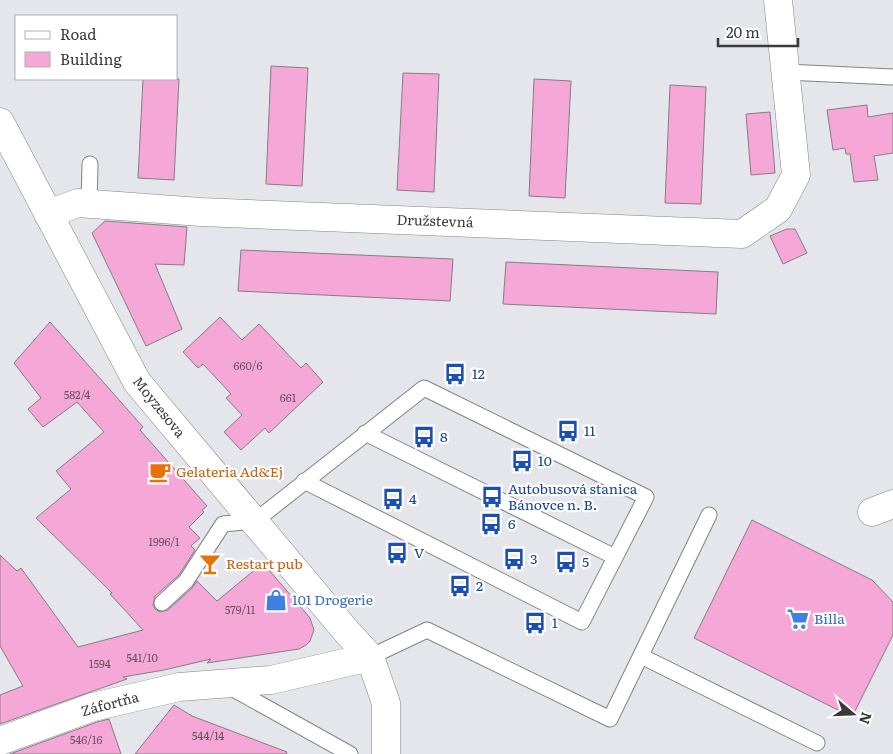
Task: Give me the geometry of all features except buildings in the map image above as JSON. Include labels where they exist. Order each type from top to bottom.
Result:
[{"type":"street","points":[[778,0],[786,72]]},
{"type":"street","name":"Družstevná","points":[[48,214],[84,204],[201,212],[742,234],[778,209],[796,175],[786,72]]},
{"type":"street","name":"Moyzesova","points":[[0,122],[136,382],[347,632],[370,656]]},
{"type":"street","points":[[370,656],[386,703],[386,754]]},
{"type":"street","name":"Záfortňa","points":[[0,741],[93,707],[179,687],[271,680],[370,656]]},
{"type":"lane","points":[[786,72],[893,77]]},
{"type":"lane","points":[[84,204],[90,164]]},
{"type":"lane","points":[[162,602],[186,581],[223,524],[255,521],[304,481],[424,388],[646,497],[582,622],[304,481]]},
{"type":"lane","points":[[365,433],[615,557]]},
{"type":"lane","points":[[370,656],[427,630],[610,719],[709,515]]},
{"type":"lane","points":[[640,656],[817,743]]},
{"type":"lane","points":[[225,684],[350,754]]},
{"type":"place","name":"12","points":[[455,374]]},
{"type":"place","name":"11","points":[[568,431]]},
{"type":"place","name":"8","points":[[424,437]]},
{"type":"place","name":"10","points":[[522,461]]},
{"type":"place","name":"Gelateria Ad&Ej","points":[[160,472]]},
{"type":"place","name":"Autobusová stanica Bánovce n. B.","points":[[492,497]]},
{"type":"place","name":"4","points":[[393,499]]},
{"type":"place","name":"6","points":[[491,524]]},
{"type":"place","name":"V","points":[[397,553]]},
{"type":"place","name":"3","points":[[514,559]]},
{"type":"place","name":"5","points":[[566,562]]},
{"type":"place","name":"Restart pub","points":[[210,564]]},
{"type":"place","name":"2","points":[[460,586]]},
{"type":"place","name":"101 Drogerie","points":[[276,600]]},
{"type":"place","name":"Billa","points":[[798,619]]},
{"type":"place","name":"1","points":[[535,623]]}]
